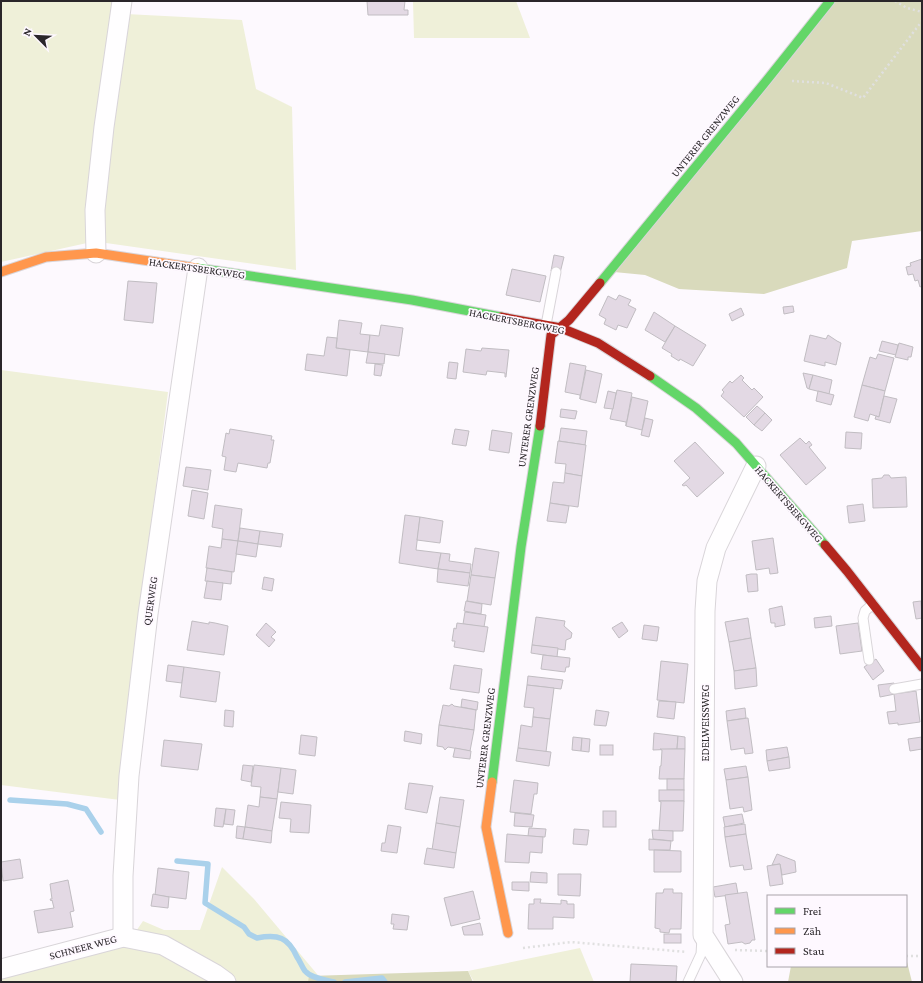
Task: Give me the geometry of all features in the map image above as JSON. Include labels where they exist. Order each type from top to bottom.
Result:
[{"type":"street","points":[[96,253],[95,210],[106,112],[122,1]]},
{"type":"street","name":"UNTERER GRENZWEG","points":[[508,933],[486,827],[521,547],[537,447],[551,335],[569,320],[767,80],[830,1]]},
{"type":"street","name":"HACKERTSBERGWEG","points":[[1,272],[46,257],[96,253],[412,300],[561,328],[598,343],[634,365],[690,404],[731,438],[873,604],[922,667]]},
{"type":"street","name":"QUERWEG","points":[[123,937],[123,876],[129,776],[148,614],[198,268]]},
{"type":"street","name":"EDELWEISSWEG","points":[[705,946],[705,610],[707,581],[716,548],[756,466]]},
{"type":"street","name":"SCHNEER WEG","points":[[1,969],[123,937],[163,945],[215,974],[226,982]]},
{"type":"street","points":[[705,946],[733,982]]},
{"type":"lane","points":[[546,325],[556,272]]},
{"type":"lane","points":[[869,660],[862,618],[873,604]]},
{"type":"lane","points":[[894,689],[922,684]]},
{"type":"lane","points":[[688,982],[705,946]]},
{"type":"path","points":[[895,1],[907,8],[922,12]]},
{"type":"path","points":[[767,80],[826,83],[863,98],[922,21]]},
{"type":"path","points":[[508,933],[513,949],[571,942],[705,946],[767,951]]},
{"type":"path","points":[[907,956],[922,956]]},
{"type":"green space","points":[[1,1],[113,1],[87,243],[1,262]]},
{"type":"green space","points":[[413,1],[516,1],[530,38],[414,38]]},
{"type":"green space","points":[[834,1],[922,1],[922,231],[852,241],[847,268],[764,294],[679,289],[645,275],[614,272]]},
{"type":"green space","points":[[126,14],[242,20],[256,89],[292,107],[296,270],[106,243],[99,207]]},
{"type":"green space","points":[[1,370],[168,392],[146,565],[120,800],[1,785]]},
{"type":"green space","points":[[222,867],[254,899],[322,980],[321,982],[1,982],[1,977],[130,940],[143,921],[164,930],[200,930]]},
{"type":"green space","points":[[580,948],[594,982],[474,982],[468,971]]},
{"type":"green space","points":[[907,962],[912,982],[788,982],[791,967],[907,967]]},
{"type":"green space","points":[[468,971],[473,982],[308,982],[309,976]]},
{"type":"building","points":[[367,1],[405,1],[404,10],[408,10],[408,15],[368,15]]},
{"type":"building","points":[[554,255],[564,257],[560,273],[551,271]]},
{"type":"building","points":[[922,259],[922,286],[920,287],[918,280],[915,281],[913,274],[908,275],[906,267],[911,266],[910,263]]},
{"type":"building","points":[[512,269],[546,276],[540,302],[506,295]]},
{"type":"building","points":[[128,281],[157,283],[153,323],[124,320]]},
{"type":"building","points":[[619,295],[631,300],[628,305],[636,309],[627,328],[618,325],[616,330],[604,324],[606,319],[599,315],[608,296],[616,300]]},
{"type":"building","points":[[793,306],[794,312],[784,314],[783,307]]},
{"type":"building","points":[[741,308],[744,315],[732,321],[729,314]]},
{"type":"building","points":[[654,312],[675,326],[665,342],[645,330]]},
{"type":"building","points":[[339,320],[362,323],[360,334],[370,335],[368,352],[336,348]]},
{"type":"building","points":[[381,325],[403,328],[399,356],[368,352],[370,335],[379,336]]},
{"type":"building","points":[[675,326],[706,345],[693,366],[680,359],[679,361],[671,356],[672,354],[662,348]]},
{"type":"building","points":[[810,335],[826,339],[828,335],[841,343],[836,365],[825,362],[825,366],[804,361]]},
{"type":"building","points":[[327,337],[337,338],[336,348],[350,350],[347,376],[305,370],[307,354],[324,356]]},
{"type":"building","points":[[882,341],[898,345],[896,355],[879,351]]},
{"type":"building","points":[[899,343],[913,347],[911,357],[908,357],[908,360],[895,357]]},
{"type":"building","points":[[482,348],[509,350],[506,377],[505,373],[487,371],[486,375],[463,372],[466,349],[481,351]]},
{"type":"building","points":[[368,352],[385,354],[384,364],[366,363]]},
{"type":"building","points":[[878,354],[894,358],[885,391],[862,385],[870,357],[876,359]]},
{"type":"building","points":[[449,362],[458,363],[456,379],[447,378]]},
{"type":"building","points":[[570,363],[586,366],[580,399],[580,395],[565,392]]},
{"type":"building","points":[[375,364],[383,365],[381,376],[374,375]]},
{"type":"building","points":[[586,370],[602,374],[596,403],[580,399]]},
{"type":"building","points":[[803,373],[813,375],[809,389],[807,388]]},
{"type":"building","points":[[741,375],[744,378],[742,380],[752,390],[754,388],[763,397],[744,417],[721,396],[724,392],[722,390],[730,381],[732,383]]},
{"type":"building","points":[[813,375],[832,380],[829,394],[809,389]]},
{"type":"building","points":[[862,385],[885,391],[879,417],[870,414],[868,421],[854,417]]},
{"type":"building","points":[[617,390],[632,393],[626,426],[626,422],[610,419]]},
{"type":"building","points":[[608,391],[616,393],[613,409],[604,408]]},
{"type":"building","points":[[818,391],[834,395],[831,405],[816,401]]},
{"type":"building","points":[[884,396],[897,399],[890,423],[875,419],[876,416],[879,417]]},
{"type":"building","points":[[632,397],[648,401],[642,430],[626,426]]},
{"type":"building","points":[[757,406],[765,413],[754,425],[746,417]]},
{"type":"building","points":[[561,409],[577,411],[575,419],[560,417]]},
{"type":"building","points":[[765,413],[772,420],[762,431],[754,425]]},
{"type":"building","points":[[645,418],[653,420],[649,437],[641,435]]},
{"type":"building","points":[[561,428],[587,431],[585,445],[559,441]]},
{"type":"building","points":[[230,429],[272,436],[271,440],[274,440],[270,463],[268,463],[267,468],[238,463],[236,472],[224,470],[226,457],[222,456],[226,433],[229,434]]},
{"type":"building","points":[[455,429],[469,431],[466,446],[452,444]]},
{"type":"building","points":[[492,430],[512,433],[509,453],[489,450]]},
{"type":"building","points":[[846,432],[862,433],[861,449],[845,448]]},
{"type":"building","points":[[800,438],[806,444],[809,441],[812,445],[809,447],[826,468],[806,485],[780,455]]},
{"type":"building","points":[[558,441],[586,445],[582,476],[565,473],[566,464],[555,463]]},
{"type":"building","points":[[695,442],[724,473],[697,497],[686,485],[682,485],[690,478],[674,461]]},
{"type":"building","points":[[186,467],[211,470],[208,490],[183,486]]},
{"type":"building","points":[[565,473],[582,476],[578,507],[550,503],[553,482],[564,483]]},
{"type":"building","points":[[884,475],[889,475],[891,478],[906,477],[907,507],[873,508],[872,479],[882,478]]},
{"type":"building","points":[[192,490],[208,493],[204,519],[188,516]]},
{"type":"building","points":[[550,503],[569,506],[566,523],[547,521]]},
{"type":"building","points":[[863,504],[865,521],[849,523],[847,506]]},
{"type":"building","points":[[215,505],[242,509],[238,541],[222,539],[223,529],[212,527]]},
{"type":"building","points":[[405,515],[420,517],[416,550],[441,553],[438,569],[399,563]]},
{"type":"building","points":[[420,517],[443,521],[440,543],[417,540]]},
{"type":"building","points":[[240,528],[260,531],[258,544],[238,541]]},
{"type":"building","points":[[260,531],[283,534],[281,547],[258,544]]},
{"type":"building","points":[[773,538],[778,573],[770,574],[769,568],[756,570],[752,541]]},
{"type":"building","points":[[222,539],[238,541],[234,572],[206,568],[209,546],[221,548]]},
{"type":"building","points":[[238,541],[258,544],[256,557],[236,554]]},
{"type":"building","points":[[475,548],[499,552],[495,578],[471,575]]},
{"type":"building","points":[[441,553],[450,554],[449,561],[471,564],[470,573],[438,569]]},
{"type":"building","points":[[207,568],[232,572],[231,584],[205,581]]},
{"type":"building","points":[[438,569],[470,573],[468,586],[437,582]]},
{"type":"building","points":[[757,574],[758,591],[748,592],[746,575]]},
{"type":"building","points":[[471,575],[495,578],[491,605],[467,601]]},
{"type":"building","points":[[264,577],[274,579],[272,591],[262,589]]},
{"type":"building","points":[[207,581],[223,583],[221,600],[204,598]]},
{"type":"building","points":[[466,601],[482,604],[481,614],[464,611]]},
{"type":"building","points":[[921,601],[922,618],[916,619],[913,602]]},
{"type":"building","points":[[782,606],[785,625],[775,627],[775,623],[771,623],[769,609]]},
{"type":"building","points":[[465,612],[486,615],[484,627],[463,624]]},
{"type":"building","points":[[831,616],[832,626],[815,628],[814,618]]},
{"type":"building","points":[[536,617],[565,621],[564,626],[572,633],[571,638],[566,640],[565,650],[532,645]]},
{"type":"building","points":[[748,618],[751,638],[729,642],[725,622]]},
{"type":"building","points":[[192,621],[209,624],[209,622],[228,626],[224,655],[187,650]]},
{"type":"building","points":[[622,622],[628,631],[619,638],[612,628]]},
{"type":"building","points":[[266,623],[276,632],[271,637],[275,640],[269,647],[256,635]]},
{"type":"building","points":[[457,623],[488,627],[484,652],[454,647],[455,641],[452,641],[454,628],[456,629]]},
{"type":"building","points":[[858,623],[862,651],[840,654],[836,626]]},
{"type":"building","points":[[644,625],[659,627],[657,641],[642,639]]},
{"type":"building","points":[[751,638],[756,668],[734,671],[729,642]]},
{"type":"building","points":[[532,645],[558,648],[557,657],[531,653]]},
{"type":"building","points":[[543,655],[570,658],[569,667],[566,667],[565,672],[541,669]]},
{"type":"building","points":[[876,659],[884,671],[873,680],[864,667]]},
{"type":"building","points":[[661,661],[688,664],[684,703],[657,700]]},
{"type":"building","points":[[168,665],[184,667],[182,683],[166,681]]},
{"type":"building","points":[[454,665],[482,669],[479,693],[450,689]]},
{"type":"building","points":[[184,667],[220,672],[216,702],[180,697]]},
{"type":"building","points":[[756,668],[757,686],[735,689],[734,671]]},
{"type":"building","points":[[528,676],[563,680],[561,689],[527,685]]},
{"type":"building","points":[[894,683],[895,694],[880,697],[878,685]]},
{"type":"building","points":[[527,685],[554,688],[550,719],[533,717],[534,708],[524,707]]},
{"type":"building","points":[[916,691],[920,722],[898,725],[898,723],[889,724],[887,712],[896,711],[894,694]]},
{"type":"building","points":[[462,699],[478,702],[477,710],[461,707]]},
{"type":"building","points":[[659,701],[676,702],[674,719],[657,717]]},
{"type":"building","points":[[452,704],[454,706],[476,710],[474,730],[439,725],[443,705],[449,706]]},
{"type":"building","points":[[745,708],[746,718],[727,721],[726,711]]},
{"type":"building","points":[[225,710],[234,711],[233,727],[224,726]]},
{"type":"building","points":[[596,710],[609,712],[606,726],[594,725]]},
{"type":"building","points":[[533,717],[550,719],[546,752],[518,748],[521,725],[532,727]]},
{"type":"building","points":[[748,718],[753,753],[745,754],[744,748],[731,750],[727,721]]},
{"type":"building","points":[[439,725],[474,730],[470,751],[448,747],[445,750],[443,747],[437,746]]},
{"type":"building","points":[[405,731],[422,734],[421,744],[404,741]]},
{"type":"building","points":[[654,733],[678,736],[677,749],[653,750]]},
{"type":"building","points":[[301,735],[317,737],[315,756],[299,754]]},
{"type":"building","points":[[678,736],[685,737],[685,749],[677,749]]},
{"type":"building","points":[[573,737],[582,738],[581,751],[572,750]]},
{"type":"building","points":[[922,737],[922,749],[910,751],[908,739]]},
{"type":"building","points":[[582,738],[590,739],[589,752],[581,751]]},
{"type":"building","points":[[164,740],[202,744],[198,770],[161,766]]},
{"type":"building","points":[[600,745],[613,745],[613,755],[600,755]]},
{"type":"building","points":[[787,747],[789,757],[767,761],[766,750]]},
{"type":"building","points":[[455,748],[471,751],[470,759],[453,757]]},
{"type":"building","points":[[518,748],[551,752],[549,766],[516,761]]},
{"type":"building","points":[[660,749],[685,749],[684,779],[659,779],[662,750]]},
{"type":"building","points":[[789,757],[790,768],[769,771],[767,761]]},
{"type":"building","points":[[243,765],[253,766],[251,782],[241,780]]},
{"type":"building","points":[[254,765],[281,768],[277,799],[260,797],[261,787],[251,786]]},
{"type":"building","points":[[746,766],[748,777],[726,780],[724,769]]},
{"type":"building","points":[[281,768],[296,770],[293,794],[278,792]]},
{"type":"building","points":[[748,777],[752,810],[744,812],[743,807],[730,809],[726,780]]},
{"type":"building","points":[[667,779],[684,779],[684,790],[667,790]]},
{"type":"building","points":[[514,780],[538,783],[537,794],[534,794],[531,814],[510,812]]},
{"type":"building","points":[[409,783],[433,786],[427,813],[405,809]]},
{"type":"building","points":[[659,790],[684,790],[684,801],[659,801]]},
{"type":"building","points":[[260,797],[277,799],[272,831],[245,827],[248,805],[259,807]]},
{"type":"building","points":[[440,797],[464,800],[460,827],[436,823]]},
{"type":"building","points":[[659,801],[684,801],[683,831],[659,831],[661,802]]},
{"type":"building","points":[[281,802],[311,805],[309,833],[290,832],[291,819],[279,818]]},
{"type":"building","points":[[216,808],[226,809],[223,827],[214,826]]},
{"type":"building","points":[[226,809],[235,810],[233,825],[224,824]]},
{"type":"building","points":[[603,811],[616,811],[616,827],[603,827]]},
{"type":"building","points":[[515,813],[534,815],[532,827],[514,826]]},
{"type":"building","points":[[742,814],[744,823],[725,827],[723,817]]},
{"type":"building","points":[[436,823],[460,827],[456,853],[432,850]]},
{"type":"building","points":[[745,824],[746,834],[725,837],[724,827]]},
{"type":"building","points":[[388,825],[401,827],[397,853],[381,851],[382,843],[385,843]]},
{"type":"building","points":[[237,826],[245,827],[243,839],[236,838]]},
{"type":"building","points":[[245,827],[272,831],[271,843],[243,839]]},
{"type":"building","points":[[529,828],[546,829],[545,837],[528,836]]},
{"type":"building","points":[[574,829],[589,830],[587,845],[573,844]]},
{"type":"building","points":[[652,830],[673,831],[673,841],[653,839]]},
{"type":"building","points":[[507,834],[543,837],[542,853],[530,852],[529,863],[505,862]]},
{"type":"building","points":[[746,834],[752,869],[744,870],[743,865],[730,867],[725,837]]},
{"type":"building","points":[[649,839],[671,841],[670,850],[649,850]]},
{"type":"building","points":[[427,848],[456,853],[454,868],[424,864]]},
{"type":"building","points":[[654,850],[681,851],[681,872],[654,872]]},
{"type":"building","points":[[777,854],[795,861],[796,872],[782,875],[780,864],[772,865]]},
{"type":"building","points":[[20,859],[23,878],[3,881],[1,862]]},
{"type":"building","points":[[780,864],[783,884],[770,886],[767,866]]},
{"type":"building","points":[[158,868],[189,872],[186,899],[155,895]]},
{"type":"building","points":[[531,872],[547,873],[547,883],[530,882]]},
{"type":"building","points":[[558,874],[581,874],[580,896],[558,895]]},
{"type":"building","points":[[68,880],[74,911],[70,912],[73,927],[38,933],[34,911],[54,908],[52,900],[51,901],[50,899],[52,899],[50,884]]},
{"type":"building","points":[[512,882],[529,882],[529,891],[512,890]]},
{"type":"building","points":[[736,883],[738,894],[715,897],[713,887]]},
{"type":"building","points":[[664,889],[673,889],[673,893],[682,893],[681,929],[670,929],[669,933],[660,932],[660,929],[655,928],[656,893],[663,893]]},
{"type":"building","points":[[473,891],[480,919],[451,926],[444,898]]},
{"type":"building","points":[[747,892],[755,940],[745,944],[742,942],[728,944],[725,925],[730,924],[725,895]]},
{"type":"building","points":[[153,894],[169,897],[168,908],[151,906]]},
{"type":"building","points":[[534,899],[541,899],[540,903],[561,904],[561,900],[567,901],[567,904],[574,904],[574,918],[553,917],[553,929],[528,929],[529,904],[534,904]]},
{"type":"building","points":[[392,914],[409,916],[407,930],[393,929],[394,924],[391,924]]},
{"type":"building","points":[[480,923],[483,935],[464,935],[462,927]]},
{"type":"building","points":[[664,934],[681,934],[681,943],[664,943]]},
{"type":"building","points":[[631,964],[677,966],[676,982],[630,982]]},
{"type":"waterway","points":[[10,800],[67,804],[86,809],[101,832]]},
{"type":"waterway","points":[[177,861],[208,864],[205,903],[244,927],[249,934],[257,938],[271,936],[282,938],[294,950],[304,969],[308,973],[318,978],[334,982]]},
{"type":"waterway","points":[[345,982],[382,978],[385,982]]},
{"type":"traffic: fast","points":[[600,283],[830,1]]},
{"type":"traffic: fast","points":[[197,268],[412,300],[501,317]]},
{"type":"traffic: fast","points":[[650,376],[696,408],[736,443],[825,545]]},
{"type":"traffic: fast","points":[[492,782],[521,547],[540,426]]},
{"type":"traffic: slow","points":[[1,272],[46,257],[96,253],[197,268]]},
{"type":"traffic: slow","points":[[492,782],[486,827],[508,933]]},
{"type":"traffic: jam","points":[[540,426],[551,335],[569,320],[600,283]]},
{"type":"traffic: jam","points":[[501,317],[561,328],[598,343],[650,376]]},
{"type":"traffic: jam","points":[[825,545],[922,667]]}]
